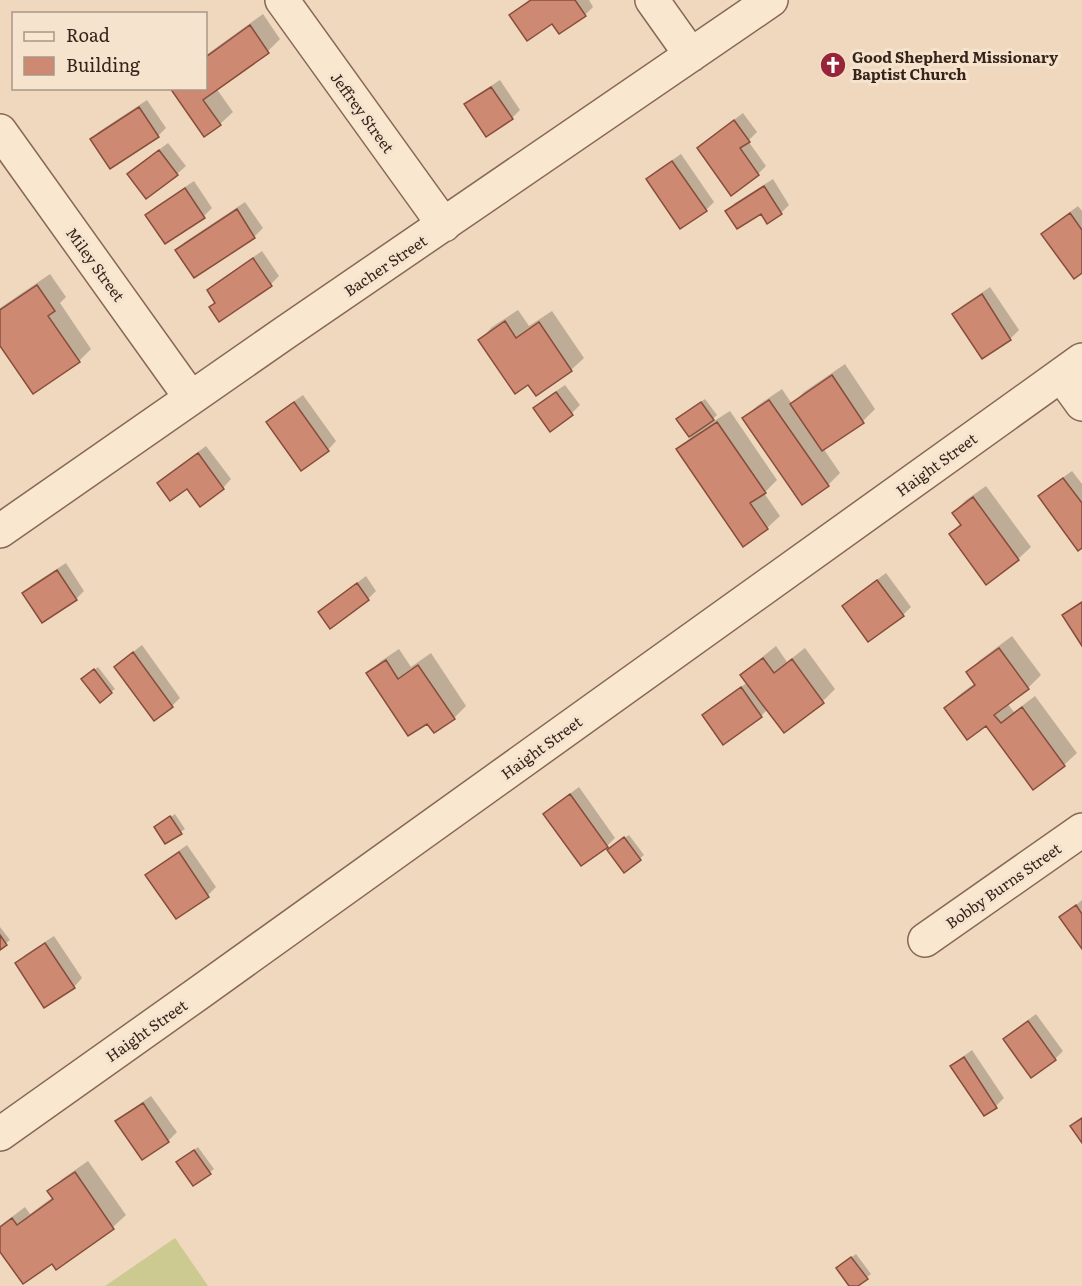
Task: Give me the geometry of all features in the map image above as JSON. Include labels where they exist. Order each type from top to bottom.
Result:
[{"type":"street","name":"Jeffrey Street","points":[[282,0],[444,225]]},
{"type":"street","points":[[652,0],[691,55]]},
{"type":"street","name":"Bacher Street","points":[[0,531],[771,0]]},
{"type":"street","name":"Miley Street","points":[[0,131],[191,398]]},
{"type":"street","points":[[1072,368],[1082,404]]},
{"type":"street","name":"Haight Street","points":[[0,1134],[1072,368]]},
{"type":"street","name":"Bobby Burns Street","points":[[925,940],[1082,830]]},
{"type":"shaded area","points":[[175,1238],[208,1286],[105,1286]]},
{"type":"building","points":[[531,0],[575,0],[586,16],[559,34],[552,24],[527,41],[509,15]]},
{"type":"building","points":[[250,25],[269,53],[203,100],[221,125],[204,137],[171,90],[207,90],[207,56]]},
{"type":"building","points":[[491,87],[513,119],[486,137],[464,104]]},
{"type":"building","points":[[139,107],[159,137],[110,169],[90,139]]},
{"type":"building","points":[[734,120],[750,142],[740,148],[759,175],[731,196],[697,148]]},
{"type":"building","points":[[159,150],[178,175],[146,199],[127,174]]},
{"type":"building","points":[[672,161],[707,211],[680,229],[646,179]]},
{"type":"building","points":[[764,186],[782,214],[767,224],[761,214],[737,229],[725,211]]},
{"type":"building","points":[[185,188],[205,218],[165,244],[145,215]]},
{"type":"building","points":[[237,209],[255,238],[194,278],[175,250]]},
{"type":"building","points":[[1070,213],[1082,230],[1082,273],[1074,279],[1041,234]]},
{"type":"building","points":[[253,258],[272,286],[219,322],[209,307],[215,303],[207,290]]},
{"type":"building","points":[[37,285],[55,311],[48,316],[80,362],[33,394],[0,346],[0,310]]},
{"type":"building","points":[[982,294],[1011,340],[982,359],[952,314]]},
{"type":"building","points":[[505,321],[516,338],[539,322],[572,371],[536,396],[528,385],[515,394],[478,340]]},
{"type":"building","points":[[832,375],[864,423],[822,451],[790,404]]},
{"type":"building","points":[[556,392],[573,415],[550,432],[533,408]]},
{"type":"building","points":[[769,400],[829,486],[802,505],[742,418]]},
{"type":"building","points":[[294,402],[329,451],[301,471],[266,422]]},
{"type":"building","points":[[701,402],[714,420],[689,437],[676,419]]},
{"type":"building","points":[[717,422],[766,493],[750,503],[768,529],[743,547],[676,449]]},
{"type":"building","points":[[198,453],[224,489],[200,507],[187,489],[170,501],[157,483]]},
{"type":"building","points":[[1063,478],[1082,503],[1082,548],[1078,551],[1038,496]]},
{"type":"building","points":[[973,497],[1019,560],[986,585],[949,534],[961,525],[952,513]]},
{"type":"building","points":[[57,570],[77,600],[42,623],[22,593]]},
{"type":"building","points":[[877,580],[904,616],[868,642],[842,606]]},
{"type":"building","points":[[357,583],[369,600],[330,629],[318,612]]},
{"type":"building","points":[[1082,602],[1082,646],[1062,615]]},
{"type":"building","points":[[999,648],[1029,689],[994,715],[1001,723],[1022,707],[1065,766],[1033,790],[986,726],[967,740],[944,708],[975,685],[966,672]]},
{"type":"building","points":[[133,652],[173,707],[154,721],[114,667]]},
{"type":"building","points":[[763,658],[774,673],[792,659],[824,703],[784,733],[740,675]]},
{"type":"building","points":[[386,660],[398,679],[418,665],[455,719],[434,733],[427,724],[408,736],[366,673]]},
{"type":"building","points":[[94,669],[112,693],[100,703],[81,679]]},
{"type":"building","points":[[741,687],[762,717],[723,745],[702,715]]},
{"type":"building","points":[[570,794],[608,847],[581,866],[543,814]]},
{"type":"building","points":[[170,816],[182,834],[165,844],[154,827]]},
{"type":"building","points":[[624,837],[641,860],[624,873],[607,850]]},
{"type":"building","points":[[179,852],[209,897],[176,919],[145,875]]},
{"type":"building","points":[[1076,905],[1082,914],[1082,949],[1059,917]]},
{"type":"building","points":[[0,935],[7,945],[0,950]]},
{"type":"building","points":[[45,943],[75,988],[44,1008],[15,963]]},
{"type":"building","points":[[1028,1021],[1056,1060],[1031,1078],[1003,1039]]},
{"type":"building","points":[[964,1057],[997,1108],[984,1116],[950,1066]]},
{"type":"building","points":[[143,1103],[169,1142],[142,1160],[115,1121]]},
{"type":"building","points":[[1082,1118],[1082,1143],[1070,1126]]},
{"type":"building","points":[[194,1150],[211,1174],[193,1186],[176,1162]]},
{"type":"building","points":[[75,1172],[114,1229],[56,1270],[52,1264],[23,1284],[0,1252],[0,1227],[12,1218],[17,1225],[53,1199],[47,1191]]},
{"type":"building","points":[[851,1257],[868,1279],[858,1286],[849,1286],[836,1268]]},
{"type":"place","name":"Good Shepherd Missionary Baptist Church","points":[[833,65]]}]
